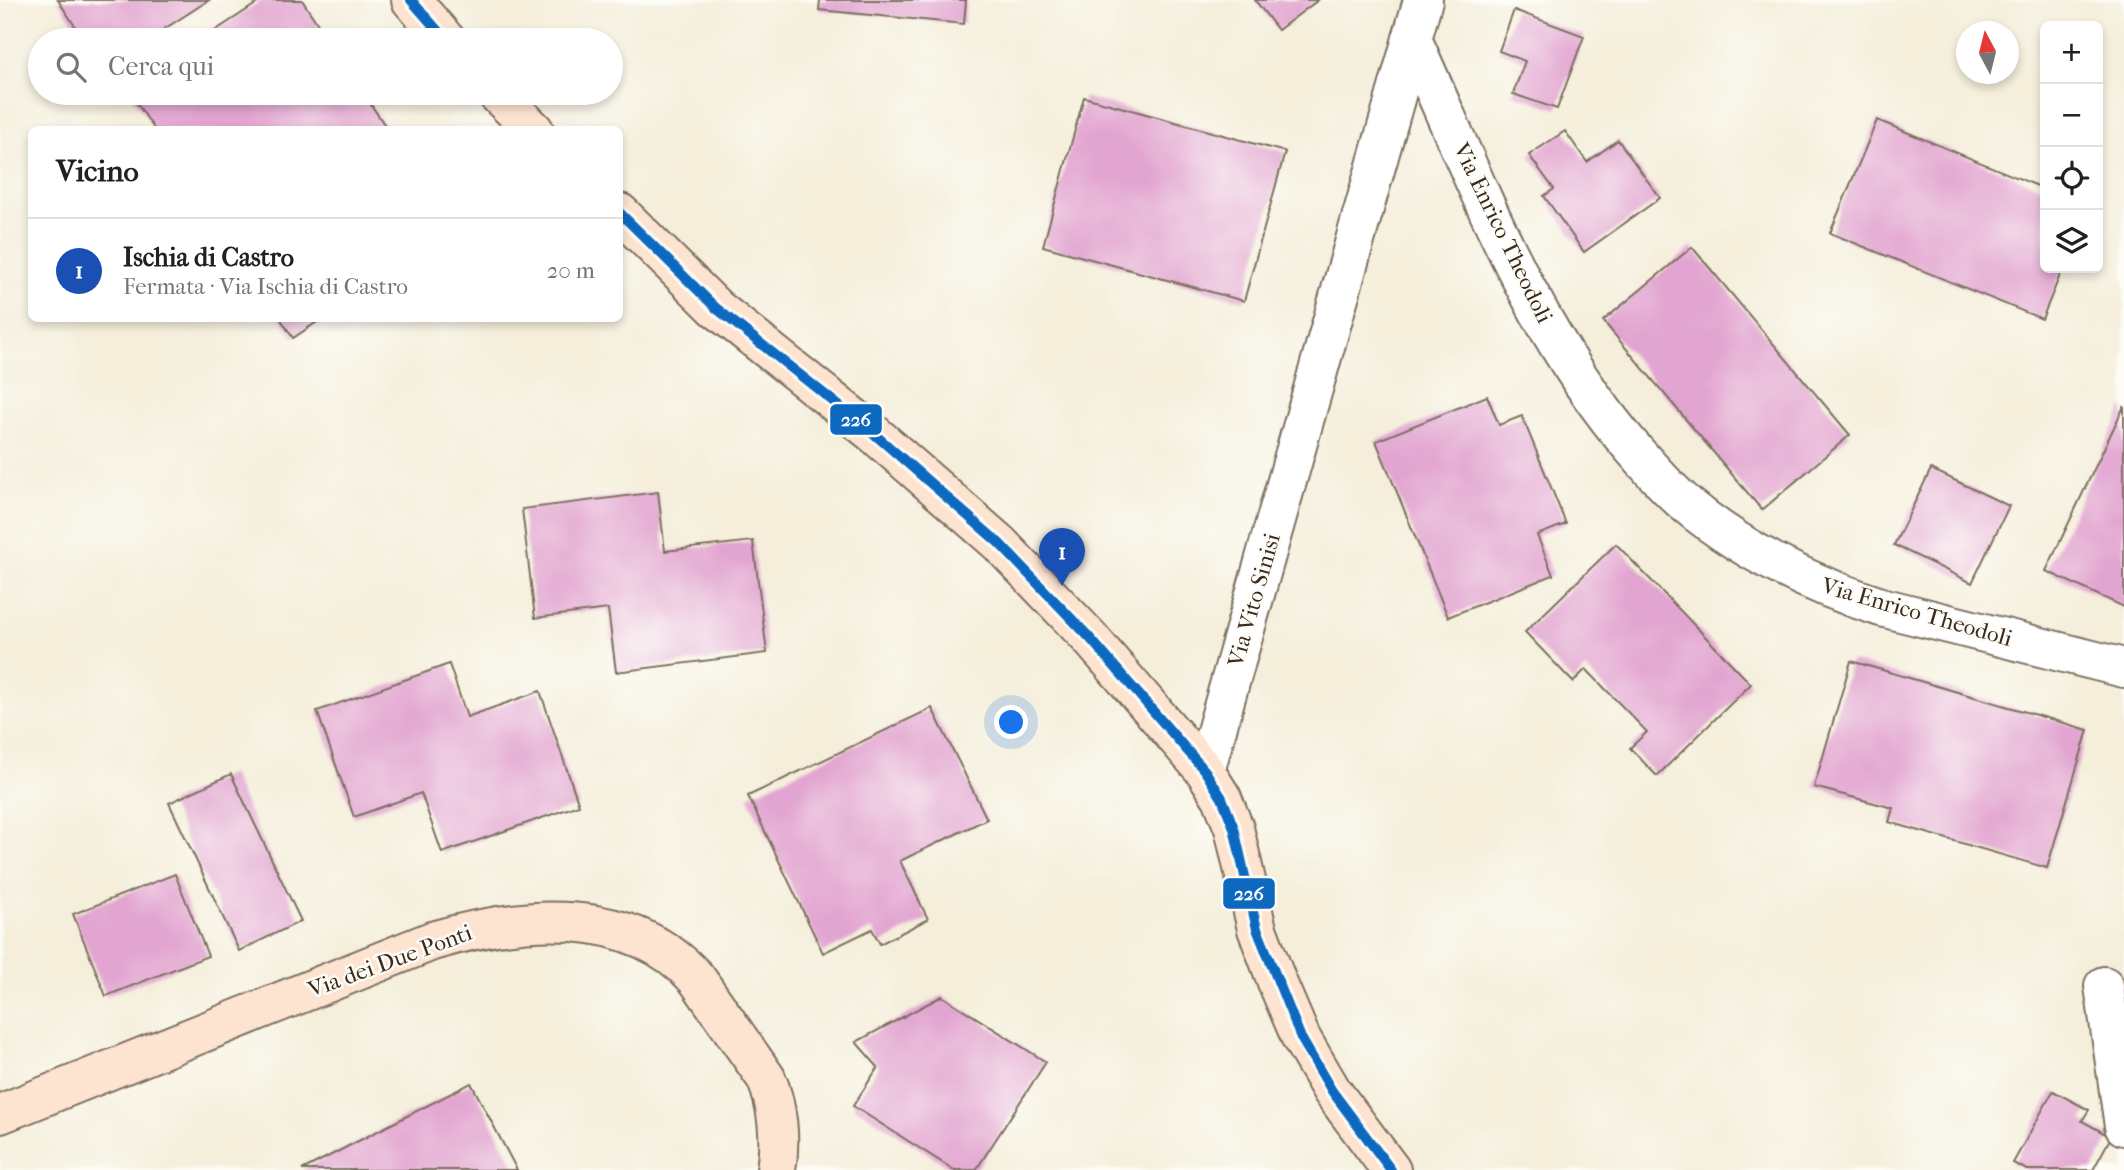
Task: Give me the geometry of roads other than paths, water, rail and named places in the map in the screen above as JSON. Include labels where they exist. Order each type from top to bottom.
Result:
[{"type":"street","points":[[411,0],[436,28]]},
{"type":"street","name":"Via Vito Sinisi","points":[[1205,771],[1423,0]]},
{"type":"street","name":"Via Enrico Theodoli","points":[[1412,38],[1521,282],[1577,377],[1608,421],[1685,503],[1764,558],[1842,594],[1881,607],[2124,668]]},
{"type":"street","points":[[508,105],[530,126]]},
{"type":"street","points":[[623,217],[716,308],[873,432],[999,543],[1089,637],[1205,771],[1222,798],[1234,828],[1257,929],[1301,1038],[1332,1091],[1391,1170]]},
{"type":"street","name":"Via dei Due Ponti","points":[[0,1114],[432,941],[519,922],[573,922],[616,930],[655,945],[685,966],[697,979],[766,1078],[772,1093],[777,1127],[776,1170]]},
{"type":"street","points":[[2104,986],[2124,1126]]},
{"type":"place","name":"Ischia di Castro","points":[[1062,586]]}]
